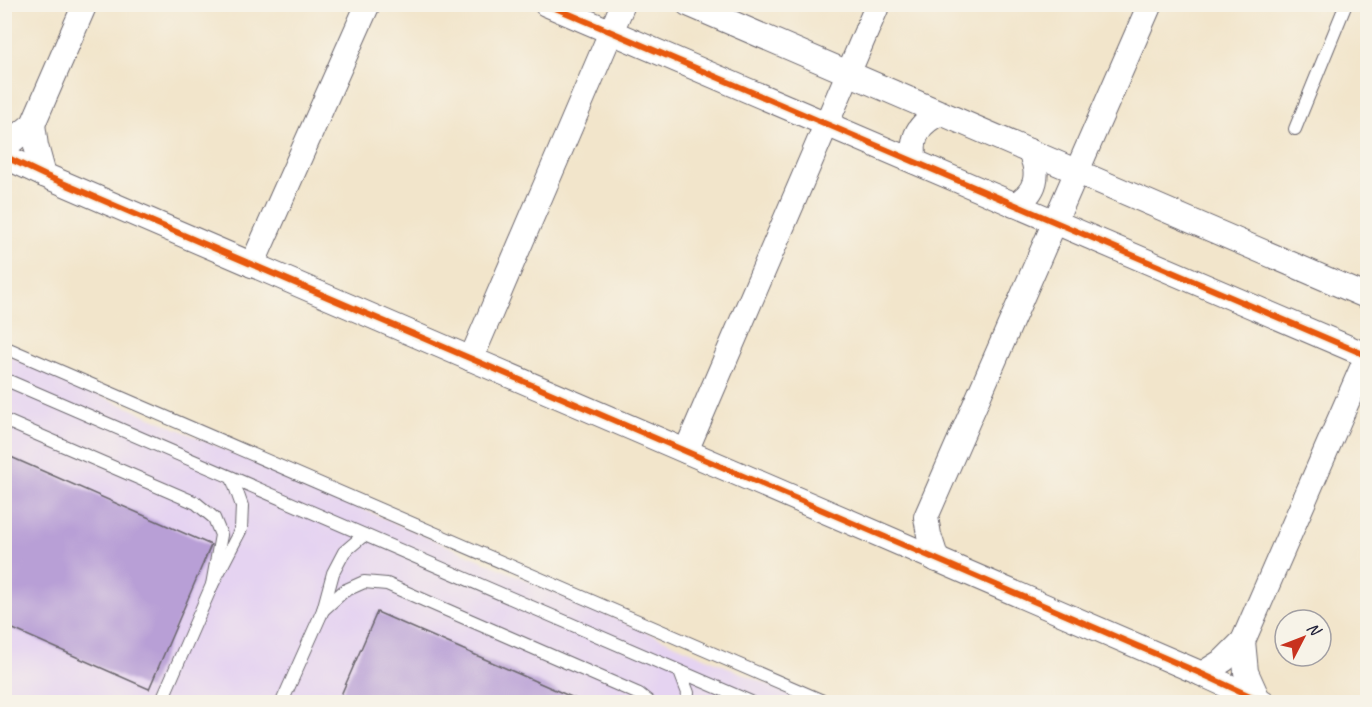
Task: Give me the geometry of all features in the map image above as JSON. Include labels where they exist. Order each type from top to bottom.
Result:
[{"type":"street","points":[[4,145],[33,124],[85,4]]},
{"type":"street","points":[[252,265],[368,4]]},
{"type":"street","points":[[546,4],[1367,356],[1244,641],[1224,660],[1202,674]]},
{"type":"street","points":[[471,358],[623,4]]},
{"type":"street","points":[[688,4],[1368,297]]},
{"type":"street","points":[[686,451],[878,4]]},
{"type":"street","points":[[937,560],[926,517],[1150,4]]},
{"type":"street","points":[[915,162],[913,144],[916,135],[926,121],[941,113]]},
{"type":"street","points":[[33,124],[36,147],[44,175]]},
{"type":"street","points":[[1014,205],[1027,196],[1035,180],[1034,160],[1029,151]]},
{"type":"street","points":[[4,156],[1202,674],[1261,702]]},
{"type":"street","points":[[885,537],[926,517]]},
{"type":"street","points":[[1244,641],[1246,672],[1261,702]]},
{"type":"lane","points":[[1295,129],[1346,4]]},
{"type":"lane","points":[[4,347],[825,702]]},
{"type":"lane","points":[[4,379],[751,702]]},
{"type":"lane","points":[[4,420],[196,503],[214,518],[221,535],[212,585]]},
{"type":"lane","points":[[161,702],[212,585],[241,529],[242,506],[232,478]]},
{"type":"lane","points":[[282,702],[323,609],[333,573],[344,552],[364,535]]},
{"type":"lane","points":[[323,609],[344,591],[364,582],[387,584],[639,694],[649,702]]},
{"type":"lane","points":[[680,672],[688,693],[687,702]]},
{"type":"shaded area","points":[[5,354],[808,702],[5,702]]},
{"type":"building","points":[[4,454],[211,545],[149,689],[4,625]]},
{"type":"building","points":[[377,612],[583,702],[338,702]]},
{"type":"cycle path","points":[[546,4],[1368,356]]},
{"type":"cycle path","points":[[4,156],[1263,702]]}]
